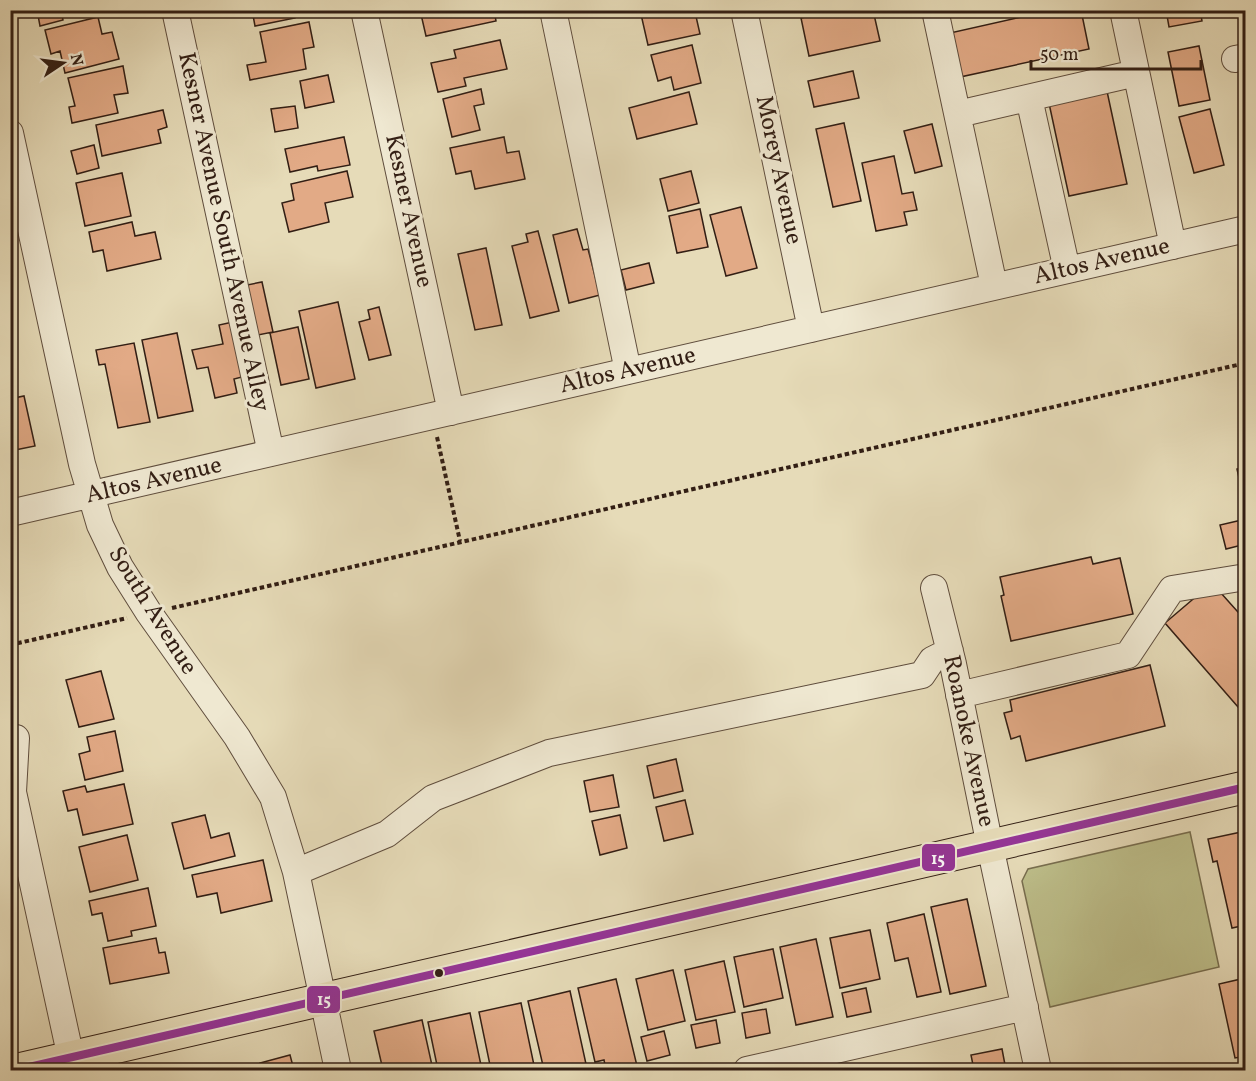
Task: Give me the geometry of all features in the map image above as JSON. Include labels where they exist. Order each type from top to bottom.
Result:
[{"type":"main road","points":[[16,1071],[1245,787]]},
{"type":"street","name":"Kesner Avenue South Avenue Alley","points":[[175,10],[271,453]]},
{"type":"street","name":"Kesner Avenue","points":[[364,10],[451,412]]},
{"type":"street","points":[[553,10],[628,371]]},
{"type":"street","name":"Morey Avenue","points":[[744,10],[812,329]]},
{"type":"street","points":[[935,10],[994,286]]},
{"type":"street","points":[[1123,10],[1173,246]]},
{"type":"street","points":[[958,114],[1136,74]]},
{"type":"street","points":[[1029,98],[1067,270]]},
{"type":"street","name":"South Avenue","points":[[10,133],[82,464],[100,525],[120,567],[148,613],[237,737],[273,796],[296,872],[338,1071]]},
{"type":"street","name":"Altos Avenue","points":[[10,513],[1245,229]]},
{"type":"street","points":[[959,695],[1128,655],[1172,589],[1245,577]]},
{"type":"street","name":"Roanoke Avenue","points":[[934,588],[950,651],[1038,1071]]},
{"type":"street","points":[[296,872],[387,834],[433,798],[549,753],[922,675],[932,660],[950,651]]},
{"type":"street","points":[[16,738],[13,792],[71,1058]]},
{"type":"street","points":[[747,1071],[1025,1007]]},
{"type":"path","points":[[173,608],[1245,363]]},
{"type":"path","points":[[435,432],[460,541]]},
{"type":"path","points":[[10,645],[126,618]]},
{"type":"green space","points":[[1190,832],[1219,967],[1050,1007],[1022,881],[1028,869]]},
{"type":"building","points":[[37,10],[61,10],[63,20],[40,26]]},
{"type":"building","points":[[252,10],[294,10],[295,18],[255,26]]},
{"type":"building","points":[[420,10],[494,10],[496,21],[426,36]]},
{"type":"building","points":[[640,10],[676,10],[678,16],[695,12],[700,34],[648,45]]},
{"type":"building","points":[[835,10],[873,10],[880,41],[809,56],[801,18]]},
{"type":"building","points":[[1053,10],[1081,10],[1089,49],[960,77],[950,33]]},
{"type":"building","points":[[1166,10],[1200,10],[1202,21],[1169,27]]},
{"type":"building","points":[[98,17],[102,34],[112,32],[119,59],[65,73],[60,51],[51,54],[45,30]]},
{"type":"building","points":[[309,22],[314,47],[303,49],[306,69],[250,80],[247,65],[266,62],[260,32]]},
{"type":"building","points":[[500,40],[507,69],[464,78],[466,86],[438,92],[431,63],[456,58],[454,50]]},
{"type":"building","points":[[692,45],[701,83],[674,90],[671,77],[658,81],[651,55]]},
{"type":"building","points":[[1199,46],[1210,100],[1179,106],[1168,52]]},
{"type":"building","points":[[123,66],[128,93],[114,95],[118,113],[72,123],[69,107],[75,106],[68,78]]},
{"type":"building","points":[[853,71],[859,98],[814,107],[808,81]]},
{"type":"building","points":[[328,75],[334,102],[305,108],[300,81]]},
{"type":"building","points":[[1105,82],[1127,184],[1069,196],[1047,94]]},
{"type":"building","points":[[481,89],[484,104],[474,106],[480,130],[452,137],[443,99]]},
{"type":"building","points":[[689,92],[697,124],[637,139],[629,108]]},
{"type":"building","points":[[295,106],[298,128],[275,132],[271,109]]},
{"type":"building","points":[[1210,109],[1224,165],[1194,173],[1179,117]]},
{"type":"building","points":[[163,110],[167,127],[158,130],[161,143],[102,156],[96,125]]},
{"type":"building","points":[[844,123],[861,201],[833,207],[816,129]]},
{"type":"building","points":[[932,124],[942,166],[915,173],[904,131]]},
{"type":"building","points":[[344,137],[350,165],[318,171],[317,166],[290,172],[285,149]]},
{"type":"building","points":[[504,137],[507,153],[519,151],[525,179],[475,189],[471,171],[456,174],[450,148]]},
{"type":"building","points":[[94,145],[99,168],[77,174],[71,151]]},
{"type":"building","points":[[894,156],[902,194],[913,192],[917,210],[904,212],[907,225],[876,231],[862,163]]},
{"type":"building","points":[[347,171],[353,197],[325,203],[329,222],[289,232],[282,203],[294,200],[291,184]]},
{"type":"building","points":[[691,171],[699,203],[668,211],[660,179]]},
{"type":"building","points":[[122,173],[131,216],[85,226],[76,183]]},
{"type":"building","points":[[741,207],[757,268],[726,276],[710,215]]},
{"type":"building","points":[[700,209],[708,247],[677,253],[669,216]]},
{"type":"building","points":[[132,222],[135,236],[155,232],[161,259],[107,271],[103,250],[93,252],[89,232]]},
{"type":"building","points":[[577,229],[583,250],[588,249],[600,295],[569,303],[553,235]]},
{"type":"building","points":[[538,231],[559,311],[530,318],[512,246],[528,242],[526,234]]},
{"type":"building","points":[[486,248],[502,325],[475,330],[458,254]]},
{"type":"building","points":[[649,263],[654,283],[626,290],[621,270]]},
{"type":"building","points":[[262,282],[273,332],[253,336],[242,286]]},
{"type":"building","points":[[338,302],[355,379],[316,388],[299,311]]},
{"type":"building","points":[[379,307],[391,355],[369,360],[359,322],[370,319],[368,310]]},
{"type":"building","points":[[242,320],[242,377],[234,379],[237,393],[215,398],[208,367],[197,369],[192,350],[223,344],[219,325]]},
{"type":"building","points":[[298,327],[309,379],[281,385],[270,333]]},
{"type":"building","points":[[177,333],[193,411],[158,418],[142,340]]},
{"type":"building","points":[[134,343],[150,422],[118,428],[105,364],[99,365],[96,350]]},
{"type":"building","points":[[10,381],[14,398],[24,396],[35,446],[10,451]]},
{"type":"building","points":[[1246,467],[1246,490],[1242,491],[1237,469]]},
{"type":"building","points":[[1246,519],[1246,544],[1226,549],[1220,525]]},
{"type":"building","points":[[1091,557],[1093,564],[1120,558],[1133,614],[1011,641],[1001,596],[1004,595],[1000,577]]},
{"type":"building","points":[[1212,583],[1246,621],[1245,715],[1165,623]]},
{"type":"building","points":[[1150,665],[1165,726],[1026,761],[1020,736],[1011,739],[1004,713],[1012,711],[1010,700]]},
{"type":"building","points":[[101,671],[114,719],[79,727],[66,680]]},
{"type":"building","points":[[115,731],[123,771],[85,780],[79,754],[90,751],[87,737]]},
{"type":"building","points":[[676,759],[683,791],[654,798],[647,766]]},
{"type":"building","points":[[613,775],[619,807],[590,812],[584,781]]},
{"type":"building","points":[[124,784],[133,824],[83,835],[77,809],[68,811],[63,791],[85,786],[87,792]]},
{"type":"building","points":[[685,800],[693,834],[664,841],[656,807]]},
{"type":"building","points":[[205,815],[211,838],[229,833],[235,856],[184,869],[172,823]]},
{"type":"building","points":[[620,815],[627,848],[600,855],[592,821]]},
{"type":"building","points":[[1246,831],[1246,925],[1232,928],[1217,861],[1213,862],[1208,839]]},
{"type":"building","points":[[127,835],[138,880],[90,892],[79,847]]},
{"type":"building","points":[[263,860],[272,901],[221,913],[217,893],[197,897],[192,875]]},
{"type":"building","points":[[148,888],[156,926],[131,931],[132,936],[108,941],[102,913],[92,915],[89,901]]},
{"type":"building","points":[[967,899],[986,986],[950,994],[931,907]]},
{"type":"building","points":[[924,914],[941,992],[917,997],[908,958],[895,961],[887,923]]},
{"type":"building","points":[[870,930],[880,979],[840,988],[830,938]]},
{"type":"building","points":[[156,938],[159,953],[165,952],[169,973],[110,984],[103,948]]},
{"type":"building","points":[[816,939],[833,1017],[796,1025],[780,947]]},
{"type":"building","points":[[773,949],[783,998],[744,1007],[734,957]]},
{"type":"building","points":[[724,961],[735,1012],[696,1020],[685,970]]},
{"type":"building","points":[[673,970],[685,1021],[648,1030],[636,979]]},
{"type":"building","points":[[616,979],[638,1070],[606,1070],[604,1060],[595,1062],[578,988]]},
{"type":"building","points":[[1241,979],[1242,983],[1246,982],[1246,1056],[1235,1058],[1219,984]]},
{"type":"building","points":[[866,988],[871,1012],[847,1017],[842,993]]},
{"type":"building","points":[[570,991],[586,1064],[577,1066],[579,1070],[544,1070],[528,1001]]},
{"type":"building","points":[[521,1003],[535,1070],[491,1070],[479,1012]]},
{"type":"building","points":[[766,1009],[770,1033],[746,1038],[742,1013]]},
{"type":"building","points":[[470,1013],[482,1070],[438,1070],[428,1022]]},
{"type":"building","points":[[422,1020],[433,1070],[383,1070],[374,1031]]},
{"type":"building","points":[[716,1020],[720,1043],[696,1048],[691,1025]]},
{"type":"building","points":[[664,1031],[670,1055],[647,1061],[641,1037]]},
{"type":"building","points":[[1002,1049],[1006,1070],[974,1070],[971,1055]]},
{"type":"building","points":[[290,1055],[294,1070],[262,1070],[260,1063]]},
{"type":"transit line","name":"15","points":[[16,1070],[1246,787]]}]
